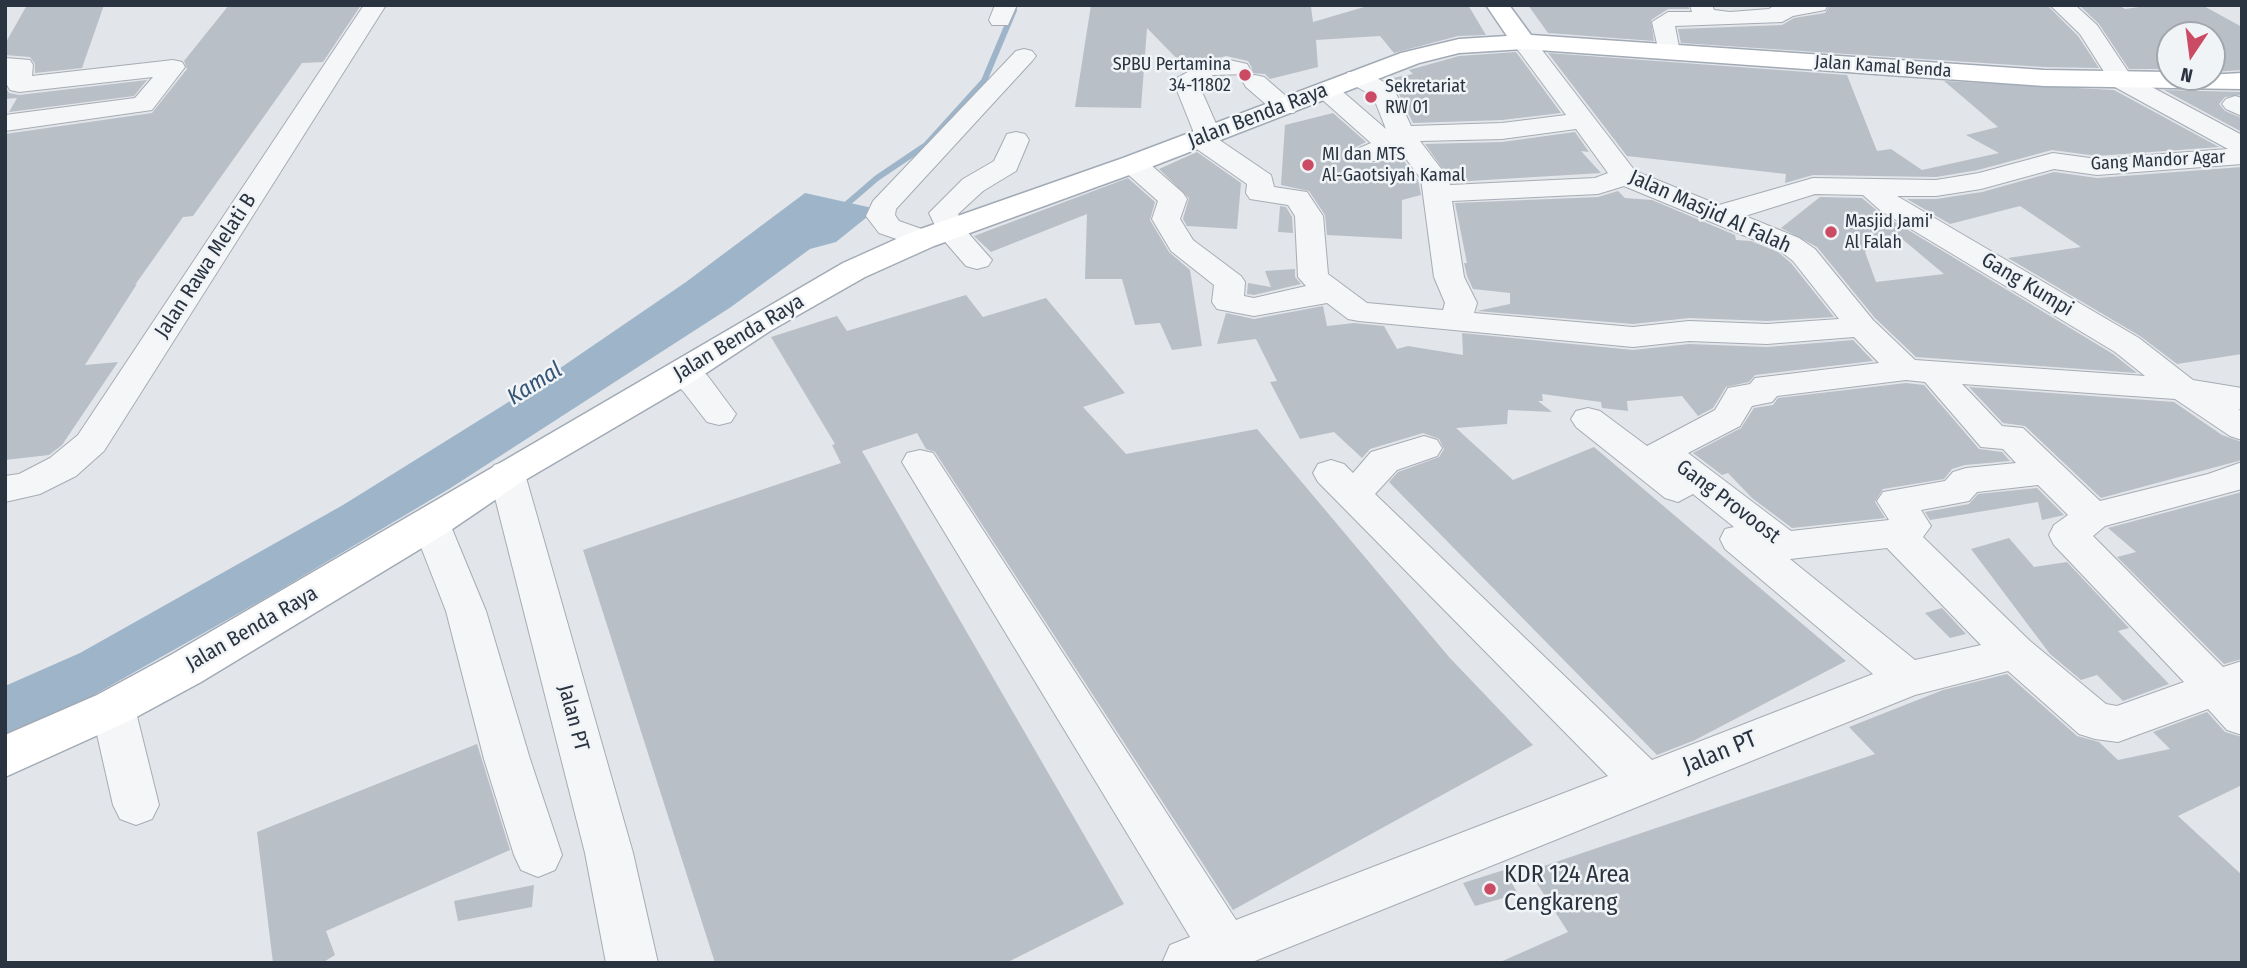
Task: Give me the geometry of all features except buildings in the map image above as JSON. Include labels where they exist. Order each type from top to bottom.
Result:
[{"type":"main road","points":[[1497,5],[1524,42]]},
{"type":"main road","name":"Jalan Kamal Benda","points":[[1524,42],[2122,81],[2239,98]]},
{"type":"main road","name":"Jalan Benda Raya","points":[[5,757],[113,708],[431,524],[508,474],[682,373],[758,324],[830,284],[937,234],[1133,164],[1183,137],[1284,108],[1368,70],[1459,46],[1524,42]]},
{"type":"street","name":"Jalan Rawa Melati B","points":[[5,489],[27,485],[63,467],[91,443],[375,5]]},
{"type":"street","points":[[1774,8],[1818,5]]},
{"type":"street","points":[[2061,5],[2089,30],[2122,81],[2242,146]]},
{"type":"street","points":[[1668,52],[1663,22],[1666,19],[1697,20],[1703,11],[1730,19],[1782,15],[1774,8]]},
{"type":"street","name":"Jalan Masjid Al Falah","points":[[1524,42],[1580,121],[1625,177],[1789,244],[1804,255],[1862,327],[1922,372]]},
{"type":"street","points":[[977,260],[937,234],[889,227],[880,216],[883,207],[1024,56]]},
{"type":"street","points":[[1284,108],[1247,76],[1225,66],[1206,69],[1186,83],[1183,137],[1261,181],[1260,193],[1297,198],[1310,216],[1313,277],[1359,312],[1633,337],[1689,331],[1767,334],[1862,327]]},
{"type":"street","points":[[5,123],[143,105],[174,67],[10,80]]},
{"type":"street","points":[[1368,70],[1384,92],[1401,134],[1435,179],[1440,195],[1449,277],[1461,303],[1456,321]]},
{"type":"street","points":[[1326,90],[1384,141],[1385,148],[1366,155]]},
{"type":"street","points":[[1401,134],[1502,131],[1580,121]]},
{"type":"street","points":[[937,234],[943,213],[973,186],[1006,165],[1016,140]]},
{"type":"street","name":"Gang Mandor Agar","points":[[1717,215],[1813,186],[1936,188],[1981,181],[2053,161],[2097,167],[2242,156]]},
{"type":"street","points":[[1133,164],[1173,199],[1166,219],[1181,245],[1230,282],[1228,302],[1254,307],[1307,295],[1336,293]]},
{"type":"street","points":[[1440,195],[1464,191],[1598,186],[1625,177]]},
{"type":"street","name":"Gang Kumpi","points":[[1869,186],[1891,205],[2127,345],[2183,389],[2242,428]]},
{"type":"street","points":[[1922,372],[2183,389],[2242,399]]},
{"type":"street","points":[[1922,372],[1942,383],[1994,439],[2011,436],[2093,516]]},
{"type":"street","name":"Gang Provoost","points":[[1896,533],[1784,546],[1662,451],[1728,418],[1740,396],[1760,394],[1767,386],[1922,372]]},
{"type":"street","points":[[682,373],[695,383],[719,414]]},
{"type":"street","points":[[1588,419],[1908,679]]},
{"type":"street","points":[[1424,448],[1384,461],[1365,486],[1342,485],[1644,783]]},
{"type":"street","points":[[920,462],[1206,955]]},
{"type":"street","points":[[2046,472],[1966,481],[1956,492],[1896,501],[1912,526],[1896,533],[2015,653],[2095,721],[2118,724],[2233,694]]},
{"type":"street","name":"Jalan PT","points":[[508,474],[609,853],[632,963]]},
{"type":"street","points":[[2233,489],[2093,516],[2068,535],[2170,638],[2233,694]]},
{"type":"street","points":[[431,524],[466,611],[507,759],[538,855]]},
{"type":"street","name":"Jalan PT","points":[[1206,955],[1908,679],[2015,653]]},
{"type":"street","points":[[113,708],[136,805]]},
{"type":"water","points":[[805,193],[877,209],[836,242],[810,249],[731,307],[449,489],[271,595],[55,717],[5,739],[5,686],[80,653],[343,505],[531,388],[686,282]]},
{"type":"waterway","name":"Kamal","points":[[841,209],[877,178],[926,145],[984,81],[1014,10]]},
{"type":"place","name":"SPBU Pertamina 34-11802","points":[[1245,75]]},
{"type":"place","name":"Sekretariat RW 01","points":[[1371,97]]},
{"type":"place","name":"MI dan MTS Al-Gaotsiyah Kamal","points":[[1308,165]]},
{"type":"place","name":"Masjid Jami' Al Falah","points":[[1831,232]]},
{"type":"place","name":"KDR 124 Area Cengkareng","points":[[1490,889]]}]
